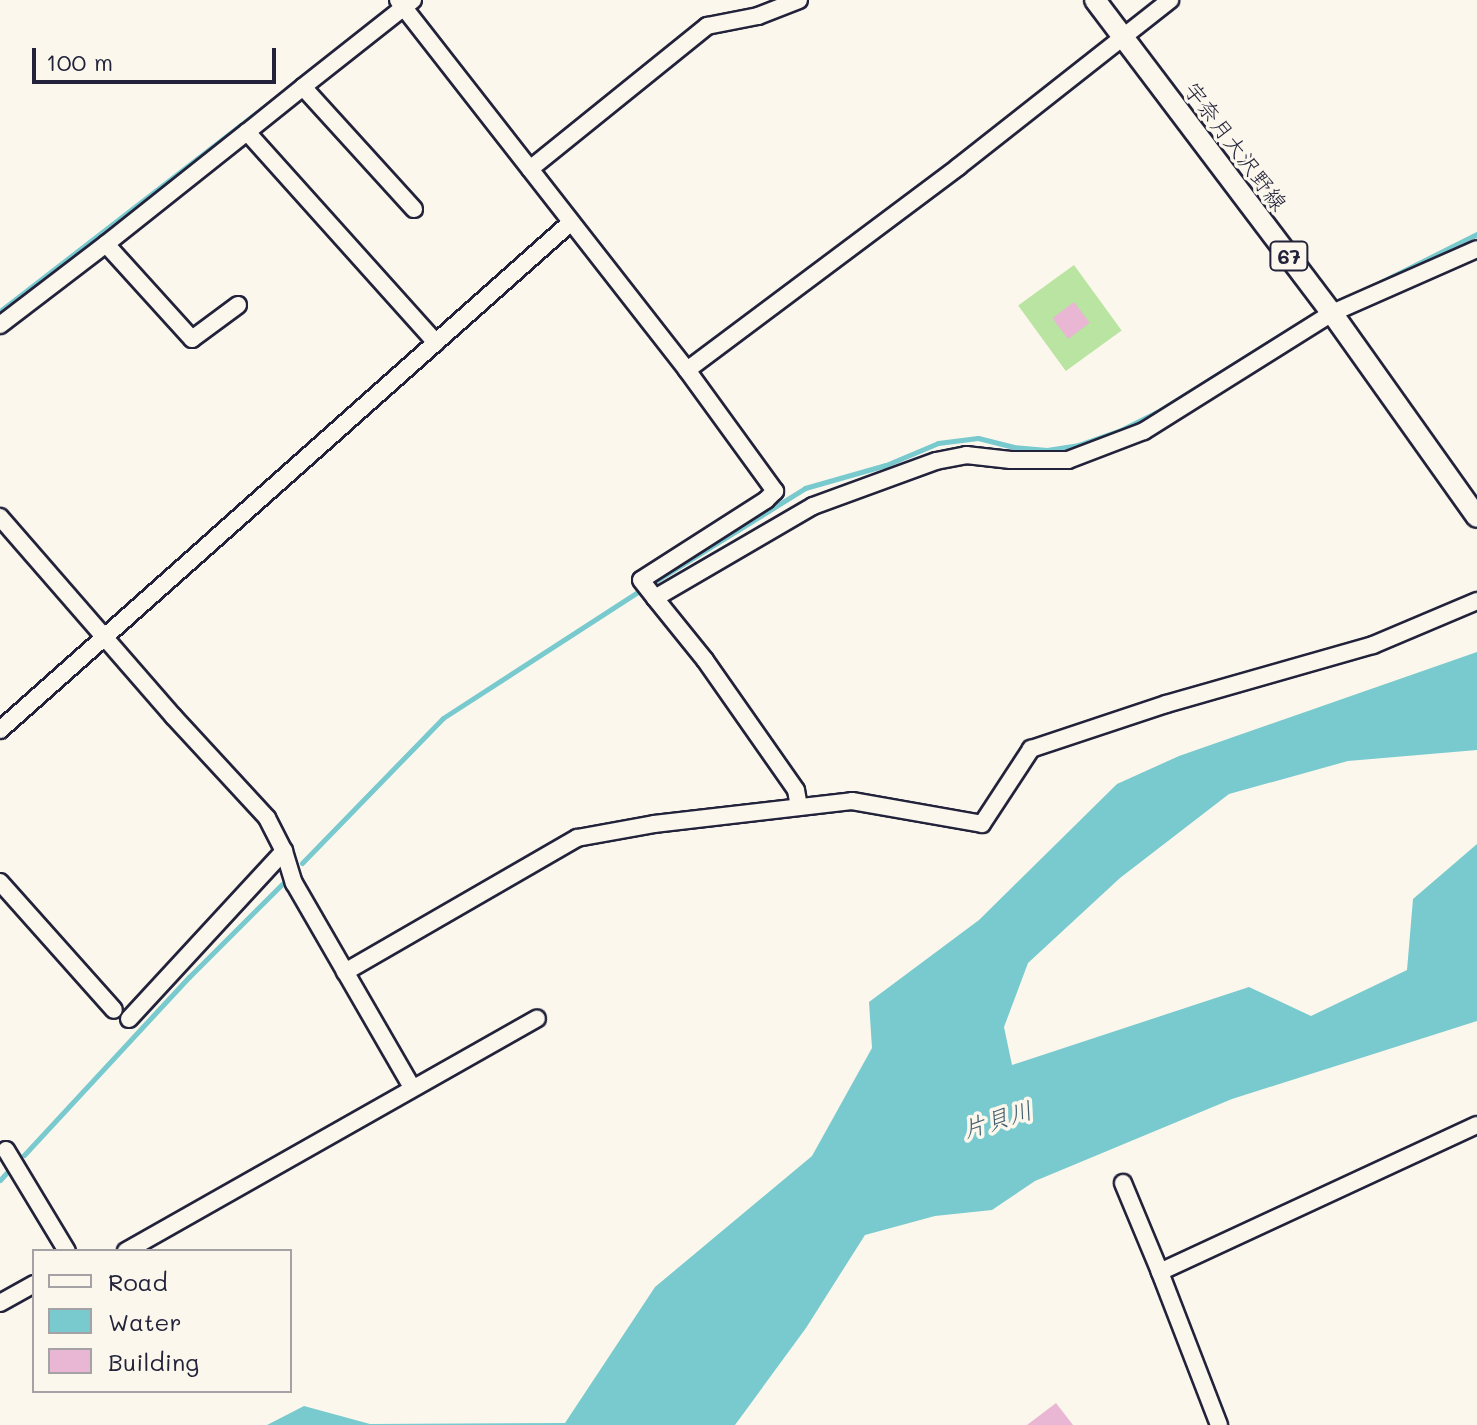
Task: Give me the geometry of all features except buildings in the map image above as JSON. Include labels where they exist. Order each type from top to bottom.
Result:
[{"type":"main road","name":"宇奈月大沢野線","points":[[1095,0],[1332,313],[1477,517]]},
{"type":"street","points":[[530,169],[707,26],[758,16],[799,0]]},
{"type":"street","points":[[687,370],[958,167],[1170,0]]},
{"type":"street","points":[[0,325],[247,132],[405,2],[570,223],[687,370],[775,491],[766,500],[641,580],[705,660],[796,790],[799,807]]},
{"type":"street","points":[[303,87],[414,209]]},
{"type":"street","points":[[247,132],[436,343]]},
{"type":"street","points":[[0,730],[570,223]]},
{"type":"street","points":[[106,244],[192,339],[238,305]]},
{"type":"street","points":[[655,598],[813,506],[891,476],[966,455],[1011,460],[1068,460],[1144,431],[1332,313],[1477,249]]},
{"type":"street","points":[[0,517],[267,818],[284,851],[294,883],[412,1087]]},
{"type":"street","points":[[345,972],[577,838],[654,824],[852,801],[982,824],[1031,749],[1166,704],[1373,645],[1477,601]]},
{"type":"street","points":[[129,1019],[284,851]]},
{"type":"street","points":[[0,882],[114,1010]]},
{"type":"street","points":[[129,1249],[537,1018]]},
{"type":"street","points":[[1160,1272],[1477,1125]]},
{"type":"street","points":[[6,1150],[66,1249]]},
{"type":"street","points":[[1123,1183],[1219,1425]]},
{"type":"street","points":[[0,1303],[32,1285]]},
{"type":"green space","points":[[1074,265],[1122,331],[1066,371],[1018,306]]},
{"type":"water","name":"片貝川","points":[[1477,652],[1477,750],[1348,761],[1229,794],[1120,878],[1028,963],[1004,1027],[1012,1065],[1249,987],[1311,1016],[1407,970],[1413,899],[1477,844],[1477,1021],[1232,1099],[1035,1181],[992,1210],[935,1216],[865,1235],[806,1328],[735,1425],[267,1425],[304,1406],[370,1424],[565,1423],[655,1287],[812,1156],[872,1048],[869,1002],[979,920],[1117,784],[1179,756]]},
{"type":"waterway","points":[[0,311],[341,47]]},
{"type":"waterway","points":[[1357,294],[1477,234]]},
{"type":"waterway","points":[[651,584],[805,488],[886,465],[938,443],[978,438],[1013,447],[1047,450],[1078,445],[1121,430],[1157,412],[1305,320]]},
{"type":"waterway","points":[[302,863],[443,718],[639,591]]},
{"type":"waterway","points":[[24,1155],[189,977],[282,884]]},
{"type":"waterway","points":[[0,1180],[9,1170]]}]
